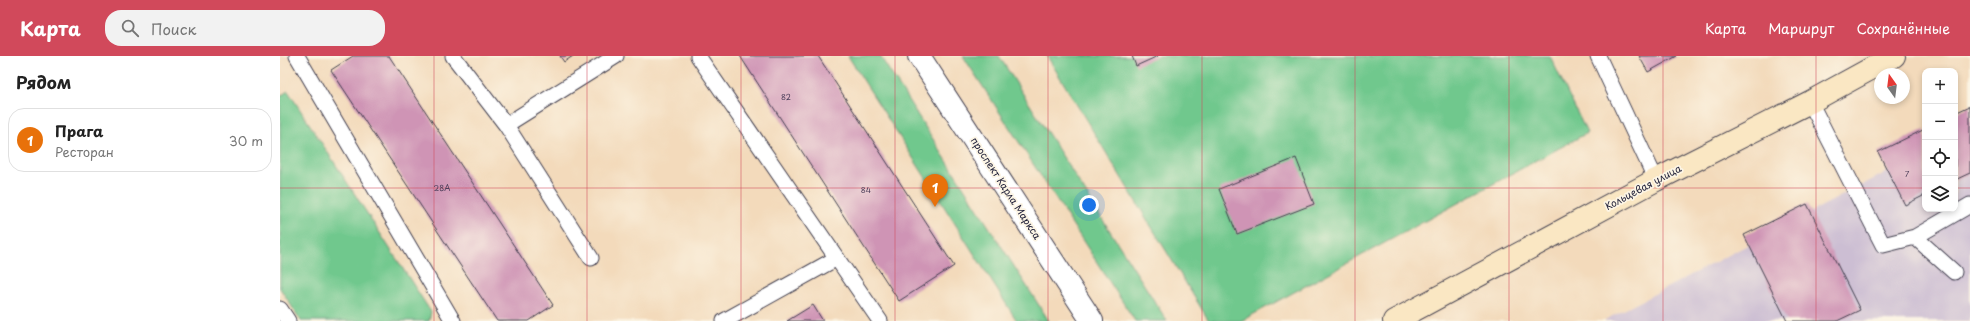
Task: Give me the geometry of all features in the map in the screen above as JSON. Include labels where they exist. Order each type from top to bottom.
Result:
[{"type":"main road","name":"Кольцевая улица","points":[[1394,321],[1656,180],[1810,102],[1894,56]]},
{"type":"street","name":"проспект Карла Маркса","points":[[919,56],[1092,321]]},
{"type":"lane","points":[[297,56],[454,321]]},
{"type":"lane","points":[[453,56],[506,125],[591,258]]},
{"type":"lane","points":[[506,125],[616,56]]},
{"type":"lane","points":[[698,56],[880,321]]},
{"type":"lane","points":[[1598,56],[1656,180]]},
{"type":"lane","points":[[1810,102],[1883,245],[1915,237],[1970,205]]},
{"type":"lane","points":[[1915,237],[1954,272]]},
{"type":"lane","points":[[724,321],[837,258]]},
{"type":"lane","points":[[280,309],[288,321]]},
{"type":"shaded area","points":[[1970,129],[1970,321],[1603,321],[1922,154],[1922,212],[1958,212],[1958,135]]},
{"type":"green space","points":[[848,56],[880,56],[1049,321],[1017,321]]},
{"type":"green space","points":[[963,56],[999,56],[1167,321],[1135,321]]},
{"type":"green space","points":[[1047,56],[1550,56],[1587,133],[1241,321],[1209,321]]},
{"type":"green space","points":[[288,91],[431,312],[429,321],[301,321],[280,288],[280,96]]},
{"type":"building","points":[[353,56],[389,56],[553,305],[529,321],[497,321],[331,70]]},
{"type":"building","points":[[560,56],[573,56],[564,62]]},
{"type":"building","points":[[740,56],[818,56],[954,266],[899,301]]},
{"type":"building","points":[[1132,56],[1158,56],[1136,66]]},
{"type":"building","points":[[1639,56],[1677,56],[1648,72]]},
{"type":"building","points":[[1970,106],[1970,173],[1958,179],[1958,140],[1958,112]]},
{"type":"building","points":[[1922,130],[1922,196],[1905,205],[1878,152]]},
{"type":"building","points":[[1296,158],[1314,204],[1237,234],[1219,189]]},
{"type":"building","points":[[1807,204],[1860,310],[1837,321],[1787,321],[1744,235]]},
{"type":"building","points":[[813,305],[823,321],[787,321]]},
{"type":"place","name":"Прага","points":[[935,207]]}]
